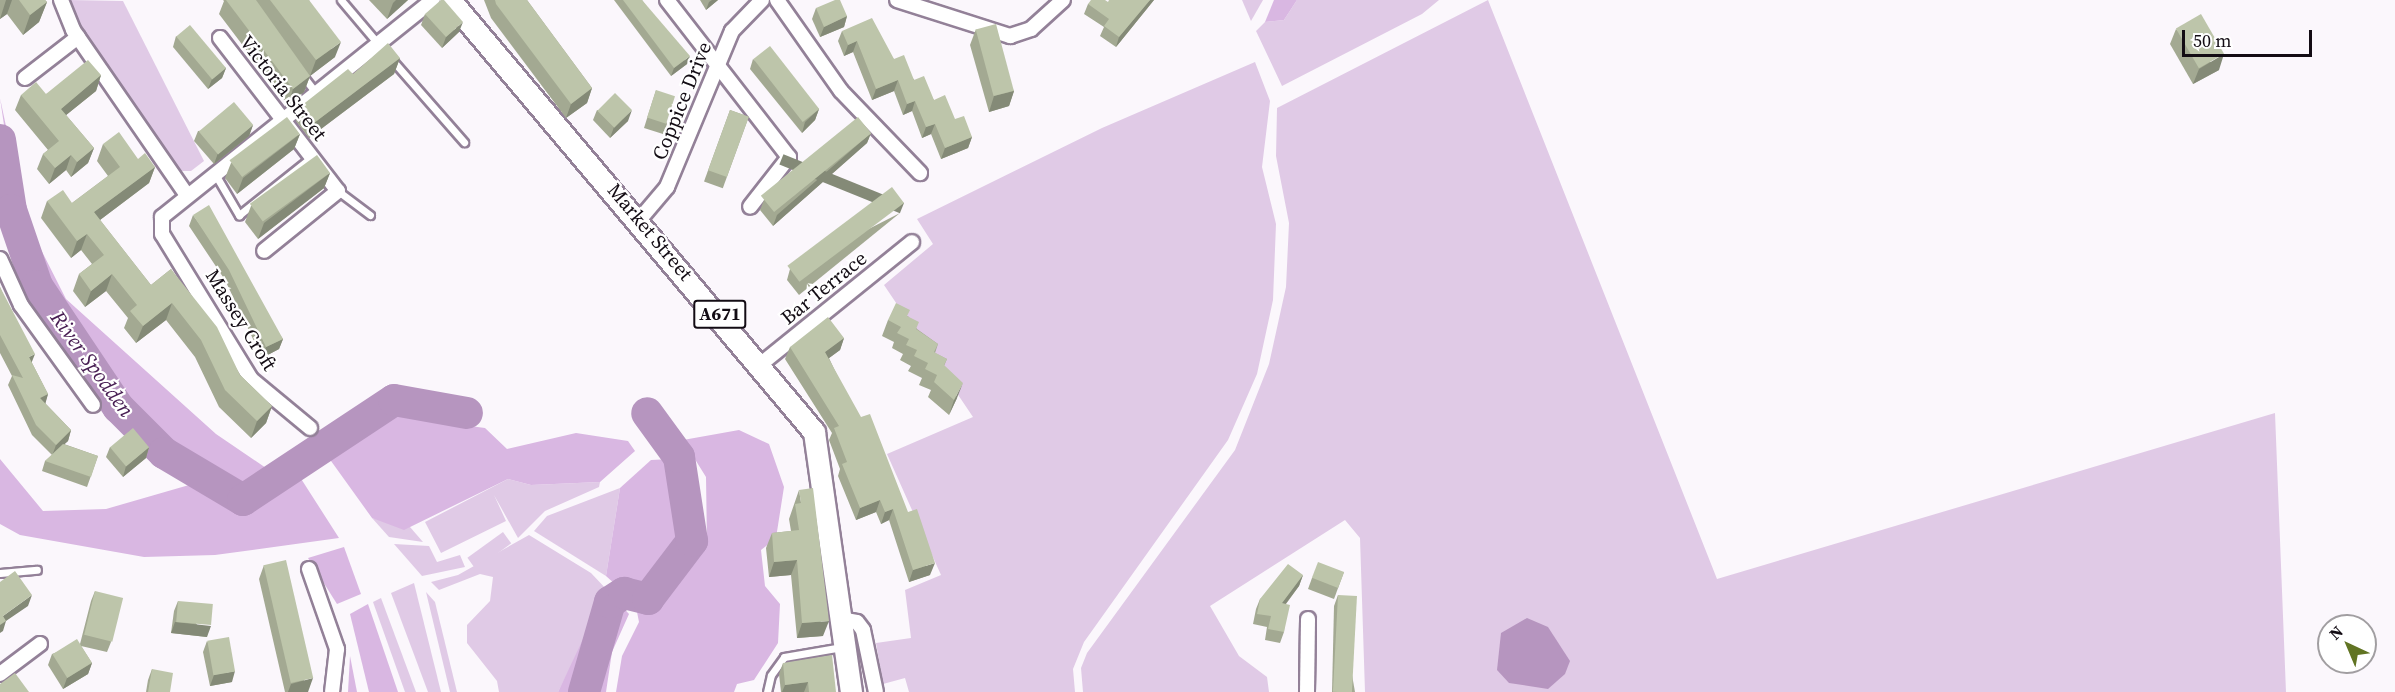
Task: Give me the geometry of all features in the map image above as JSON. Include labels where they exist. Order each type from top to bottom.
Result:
[{"type":"main road","name":"Market Street","points":[[450,0],[640,219],[761,364],[814,432],[851,692]]},
{"type":"street","points":[[61,0],[78,37],[187,195],[434,0]]},
{"type":"street","points":[[667,0],[720,64],[789,157],[750,207]]},
{"type":"street","name":"Coppice Drive","points":[[640,219],[667,187],[732,31],[762,0]]},
{"type":"street","points":[[777,0],[841,91],[920,173]]},
{"type":"street","points":[[897,0],[1010,36],[1031,29],[1063,0]]},
{"type":"street","points":[[25,78],[78,37]]},
{"type":"street","name":"Victoria Street","points":[[220,38],[338,190]]},
{"type":"street","points":[[264,251],[338,190]]},
{"type":"street","name":"Massey Croft","points":[[187,195],[162,217],[162,234],[251,380],[310,428]]},
{"type":"street","name":"Bar Terrace","points":[[761,364],[912,242]]},
{"type":"street","points":[[0,259],[21,305],[93,405]]},
{"type":"street","points":[[309,569],[337,649],[332,692]]},
{"type":"street","points":[[840,619],[857,622],[863,630],[876,692]]},
{"type":"street","points":[[1306,692],[1308,619]]},
{"type":"street","points":[[0,674],[40,644]]},
{"type":"lane","points":[[340,0],[464,142]]},
{"type":"lane","points":[[296,66],[317,94]]},
{"type":"lane","points":[[215,174],[239,215],[312,157]]},
{"type":"lane","points":[[338,190],[370,215]]},
{"type":"lane","points":[[0,573],[37,570]]},
{"type":"lane","points":[[767,692],[771,675],[783,657],[845,647]]},
{"type":"shaded area","points":[[69,0],[123,1],[204,161],[191,171],[180,171],[91,45]]},
{"type":"shaded area","points":[[1242,0],[1263,0],[1251,21]]},
{"type":"shaded area","points":[[1274,0],[1297,0],[1284,20],[1265,22]]},
{"type":"shaded area","points":[[1297,0],[1439,0],[1422,14],[1282,86],[1256,31],[1265,22],[1284,20]]},
{"type":"shaded area","points":[[1488,0],[1717,579],[2275,413],[2286,692],[1365,692],[1360,538],[1345,520],[1210,606],[1239,656],[1267,677],[1269,692],[1083,692],[1081,668],[1087,653],[1235,450],[1269,364],[1286,287],[1289,223],[1276,156],[1277,108]]},
{"type":"shaded area","points":[[1255,62],[1270,101],[1262,167],[1276,224],[1273,300],[1257,374],[1228,440],[1084,642],[1073,669],[1075,692],[909,692],[905,678],[883,684],[876,643],[911,638],[905,590],[941,575],[887,454],[973,417],[884,285],[933,244],[917,219],[1102,128]]},
{"type":"shaded area","points":[[0,98],[26,220],[66,299],[216,434],[266,468],[289,454],[291,461],[240,494],[170,449],[123,403],[42,285],[17,213]]},
{"type":"shaded area","points":[[388,415],[485,428],[507,449],[576,433],[628,441],[635,451],[600,482],[531,485],[508,479],[404,530],[372,518],[326,454]]},
{"type":"shaded area","points":[[739,430],[769,444],[784,487],[776,538],[761,550],[765,586],[780,604],[778,643],[754,680],[737,684],[734,692],[616,692],[622,656],[639,622],[636,607],[652,602],[707,545],[706,477],[683,440]]},
{"type":"shaded area","points":[[0,459],[43,511],[106,509],[196,483],[240,510],[298,474],[339,538],[215,555],[144,557],[20,535],[0,524]]},
{"type":"shaded area","points":[[671,459],[679,535],[647,592],[616,585],[606,576],[620,488],[651,460]]},
{"type":"shaded area","points":[[508,479],[531,485],[600,482],[599,487],[545,511],[518,538],[494,495],[506,521],[441,553],[425,522]]},
{"type":"shaded area","points":[[620,488],[606,576],[534,531],[547,516]]},
{"type":"shaded area","points":[[372,518],[410,527],[423,542],[389,537]]},
{"type":"shaded area","points":[[503,532],[511,543],[476,569],[467,558]]},
{"type":"shaded area","points":[[529,535],[591,573],[609,592],[558,692],[499,692],[497,681],[467,643],[467,625],[490,601],[493,577],[480,574],[439,590],[431,582],[458,575]]},
{"type":"shaded area","points":[[394,544],[429,546],[437,562],[460,555],[465,567],[422,576]]},
{"type":"shaded area","points":[[344,547],[361,594],[337,604],[308,558]]},
{"type":"shaded area","points":[[414,583],[441,692],[428,692],[391,593]]},
{"type":"shaded area","points":[[426,592],[435,602],[457,692],[450,692]]},
{"type":"shaded area","points":[[381,598],[416,692],[405,692],[373,602]]},
{"type":"shaded area","points":[[601,601],[577,692],[558,692]]},
{"type":"shaded area","points":[[617,601],[629,614],[612,652],[606,692],[589,692]]},
{"type":"shaded area","points":[[368,604],[398,692],[369,692],[350,614]]},
{"type":"shaded area","points":[[1527,618],[1548,627],[1570,661],[1565,674],[1548,689],[1509,683],[1497,670],[1501,633]]},
{"type":"shaded area","points":[[350,656],[357,692],[348,692]]},
{"type":"building","points":[[19,0],[45,0],[47,2],[30,15]]},
{"type":"building","points":[[226,0],[256,0],[310,76],[293,89]]},
{"type":"building","points":[[270,0],[309,0],[341,42],[316,60]]},
{"type":"building","points":[[444,0],[463,22],[446,37],[425,14]]},
{"type":"building","points":[[495,0],[527,0],[592,88],[571,104]]},
{"type":"building","points":[[623,0],[642,0],[690,56],[674,68]]},
{"type":"building","points":[[840,0],[847,16],[824,27],[816,8]]},
{"type":"building","points":[[1091,0],[1108,2],[1109,0],[1150,0],[1119,37],[1104,26],[1109,19],[1088,4]]},
{"type":"building","points":[[2201,14],[2224,54],[2199,68],[2176,28]]},
{"type":"building","points":[[872,18],[894,59],[904,55],[914,80],[924,76],[934,100],[945,95],[955,119],[964,116],[972,137],[945,148],[935,124],[926,127],[915,101],[907,104],[898,80],[876,89],[857,41],[848,45],[842,31]]},
{"type":"building","points":[[996,24],[1014,91],[994,96],[976,29]]},
{"type":"building","points":[[190,25],[226,68],[212,79],[176,37]]},
{"type":"building","points":[[388,43],[400,58],[314,123],[301,106],[348,69],[353,74]]},
{"type":"building","points":[[770,46],[819,109],[803,122],[753,59]]},
{"type":"building","points":[[88,60],[101,75],[61,109],[94,148],[77,162],[71,155],[55,168],[43,154],[59,141],[21,95],[36,82],[46,94]]},
{"type":"building","points":[[656,90],[675,96],[666,124],[647,118]]},
{"type":"building","points":[[615,93],[632,110],[614,128],[597,111]]},
{"type":"building","points":[[234,102],[253,125],[218,155],[199,132]]},
{"type":"building","points":[[730,110],[749,117],[727,177],[708,170]]},
{"type":"building","points":[[287,117],[300,134],[242,177],[229,160]]},
{"type":"building","points":[[858,117],[871,133],[774,212],[761,196]]},
{"type":"building","points":[[119,132],[138,159],[145,153],[155,167],[94,212],[151,285],[171,269],[217,327],[240,375],[272,406],[257,421],[225,390],[201,340],[172,303],[143,326],[130,311],[137,305],[112,274],[91,291],[79,274],[104,255],[87,234],[77,241],[47,201],[63,190],[72,203],[120,167],[103,144]]},
{"type":"building","points":[[317,155],[330,173],[263,222],[250,204]]},
{"type":"building","points":[[892,187],[904,203],[799,282],[787,266]]},
{"type":"building","points":[[209,205],[283,339],[266,347],[229,270],[193,215]]},
{"type":"building","points":[[0,287],[35,354],[29,357],[48,394],[40,398],[71,430],[56,445],[36,425],[12,375],[23,378],[0,335]]},
{"type":"building","points":[[896,303],[910,310],[907,316],[919,322],[916,329],[938,344],[934,352],[947,359],[944,365],[963,383],[954,400],[934,382],[937,375],[925,369],[928,363],[914,356],[917,350],[906,345],[909,339],[897,333],[901,327],[888,320]]},
{"type":"building","points":[[828,317],[844,338],[825,352],[861,417],[870,414],[908,512],[917,509],[935,563],[913,570],[893,509],[885,512],[880,500],[860,508],[842,464],[847,462],[834,428],[839,426],[790,347]]},
{"type":"building","points":[[133,428],[149,447],[126,466],[110,447]]},
{"type":"building","points":[[63,444],[98,456],[91,477],[45,461]]},
{"type":"building","points":[[813,488],[829,621],[802,623],[797,560],[774,562],[772,533],[799,530],[795,504],[801,503],[799,490]]},
{"type":"building","points":[[286,560],[313,678],[291,683],[264,565]]},
{"type":"building","points":[[1318,562],[1344,572],[1338,588],[1312,578]]},
{"type":"building","points":[[1288,564],[1303,575],[1282,603],[1290,605],[1284,632],[1268,629],[1271,616],[1257,614],[1260,599]]},
{"type":"building","points":[[15,571],[32,595],[3,616],[6,621],[0,625],[0,582]]},
{"type":"building","points":[[95,591],[123,598],[112,642],[84,635]]},
{"type":"building","points":[[1338,595],[1357,596],[1352,692],[1333,692]]},
{"type":"building","points":[[178,601],[213,604],[211,625],[176,622]]},
{"type":"building","points":[[229,637],[235,671],[213,675],[207,641]]},
{"type":"building","points":[[77,639],[92,663],[67,678],[52,654]]},
{"type":"building","points":[[832,655],[836,692],[809,692],[808,682],[785,685],[783,663]]},
{"type":"building","points":[[152,669],[173,673],[170,692],[148,692]]},
{"type":"building","points":[[15,673],[29,692],[0,692],[0,684]]},
{"type":"waterway","name":"River Spodden","points":[[0,140],[11,210],[37,286],[118,407],[164,453],[243,500],[394,400],[467,413]]},
{"type":"waterway","name":"River Spodden","points":[[584,692],[610,602],[624,593],[648,599],[692,541],[679,457],[647,413]]}]
